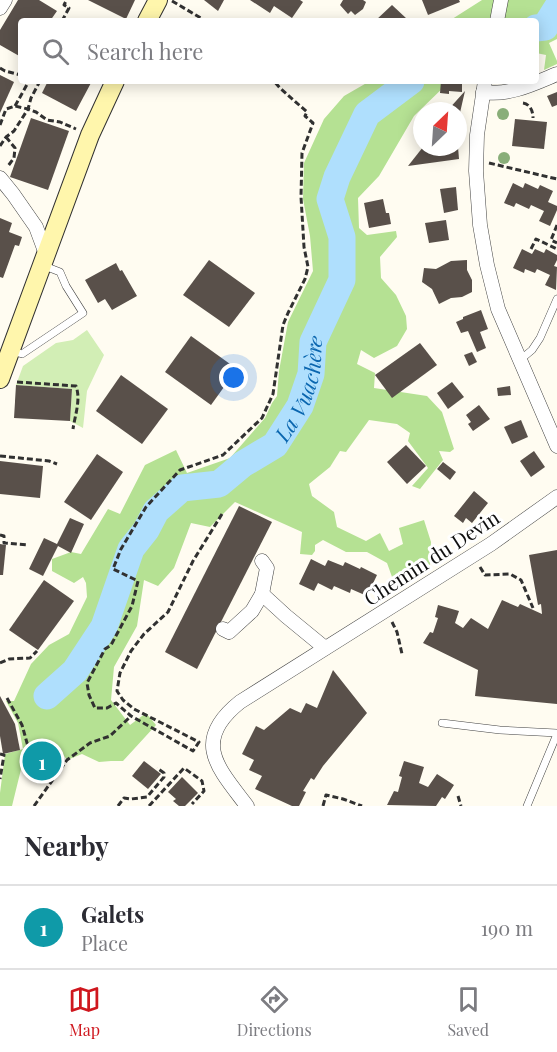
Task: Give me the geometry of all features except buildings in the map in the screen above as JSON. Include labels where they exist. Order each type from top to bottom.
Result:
[{"type":"street","points":[[0,8],[5,0]]},
{"type":"street","points":[[149,18],[158,0]]},
{"type":"street","points":[[498,18],[501,0]]},
{"type":"street","points":[[539,81],[557,74]]},
{"type":"street","points":[[6,380],[11,351],[44,260],[90,135],[114,84]]},
{"type":"street","points":[[531,84],[494,93],[484,86],[477,135],[477,195],[487,265],[498,309],[557,446]]},
{"type":"street","points":[[0,178],[36,227],[44,260]]},
{"type":"street","name":"Chemin du Devin","points":[[247,806],[217,766],[213,753],[214,733],[225,715],[240,702],[472,556],[557,497]]},
{"type":"street","points":[[223,630],[229,632],[252,611],[262,594],[267,568],[262,561]]},
{"type":"street","points":[[262,594],[325,648]]},
{"type":"street","points":[[252,611],[286,616]]},
{"type":"lane","points":[[11,351],[22,354],[83,313],[60,272],[44,260]]},
{"type":"lane","points":[[520,360],[532,350],[540,338],[557,299]]},
{"type":"lane","points":[[442,723],[500,730],[557,733],[527,806]]},
{"type":"path","points":[[170,0],[201,18]]},
{"type":"path","points":[[64,18],[69,8],[64,5],[66,1]]},
{"type":"path","points":[[0,68],[5,72],[18,74]]},
{"type":"path","points":[[15,106],[26,84]]},
{"type":"path","points":[[0,146],[14,131],[28,109],[38,84]]},
{"type":"path","points":[[222,514],[193,561],[168,612],[144,634],[131,651],[120,673],[117,691],[123,700],[134,709],[199,742],[193,751],[131,716],[116,703],[107,708],[96,708],[89,695],[87,682],[105,649],[111,645],[132,606],[138,581],[113,569],[146,507],[180,470],[223,454],[262,418],[273,394],[283,326],[305,279],[308,267],[304,247],[301,197],[302,153],[313,123],[304,116],[307,112],[277,84]]},
{"type":"path","points":[[519,102],[530,108],[533,118]]},
{"type":"path","points":[[0,125],[6,109],[15,106],[36,112],[47,120],[60,122],[76,129]]},
{"type":"path","points":[[0,178],[14,158],[15,148],[6,137]]},
{"type":"path","points":[[476,162],[492,163],[557,179]]},
{"type":"path","points":[[557,225],[551,240],[557,243]]},
{"type":"path","points":[[531,249],[536,239],[557,249]]},
{"type":"path","points":[[6,380],[76,386],[78,390],[77,409],[73,429]]},
{"type":"path","points":[[0,456],[49,461],[57,464]]},
{"type":"path","points":[[0,535],[4,536],[3,543],[28,545]]},
{"type":"path","points":[[472,556],[485,575],[510,574],[521,580],[533,608]]},
{"type":"path","points":[[387,609],[397,632],[402,654]]},
{"type":"path","points":[[0,663],[9,658],[30,658],[37,651]]},
{"type":"path","points":[[7,698],[22,725],[29,750]]},
{"type":"path","points":[[34,806],[67,760],[90,743],[110,736],[131,716]]},
{"type":"path","points":[[0,754],[4,755],[0,778]]},
{"type":"path","points":[[117,806],[124,798],[147,797],[164,777],[164,773],[157,768]]},
{"type":"path","points":[[149,806],[184,768],[202,781],[204,791],[192,804]]},
{"type":"path","points":[[156,785],[162,793]]},
{"type":"path","points":[[323,806],[326,795],[362,806]]},
{"type":"path","points":[[458,796],[461,806]]},
{"type":"green space","points":[[482,0],[557,0],[557,39],[549,43],[557,64],[544,70],[546,55],[539,54],[539,18],[454,18]]},
{"type":"green space","points":[[365,84],[447,84],[428,102],[413,102],[413,118],[379,176],[358,198],[359,228],[367,235],[396,231],[397,237],[380,257],[381,278],[396,295],[406,316],[407,329],[397,346],[374,358],[361,350],[357,364],[375,373],[374,388],[427,396],[442,412],[454,449],[450,452],[439,451],[443,460],[420,489],[412,486],[428,468],[408,441],[410,433],[397,424],[369,420],[346,452],[340,451],[330,467],[309,484],[312,496],[334,512],[337,527],[366,541],[380,533],[389,551],[403,544],[399,528],[424,520],[431,542],[430,566],[396,588],[387,563],[367,552],[346,552],[323,540],[315,545],[312,555],[300,554],[302,532],[235,502],[210,527],[191,523],[174,568],[158,586],[144,580],[137,626],[114,667],[111,700],[130,725],[146,713],[156,725],[123,761],[99,762],[82,754],[67,760],[62,753],[26,749],[12,806],[0,806],[5,754],[23,749],[18,723],[6,701],[14,701],[31,664],[49,645],[69,634],[87,597],[83,577],[74,583],[52,571],[52,559],[71,552],[81,554],[108,509],[120,514],[145,465],[176,450],[187,473],[230,458],[265,418],[277,396],[288,322],[313,271],[310,236],[303,199],[304,163],[324,119],[344,96]]},
{"type":"green space","points":[[87,330],[104,355],[87,391],[83,428],[70,421],[72,389],[16,385],[23,366],[56,343],[73,340]]},
{"type":"waterway","name":"La Vuachère","points":[[539,28],[545,27],[557,8]]},
{"type":"waterway","name":"La Vuachère","points":[[47,696],[75,671],[104,627],[131,549],[146,530],[156,511],[182,488],[219,484],[243,464],[275,445],[300,406],[311,374],[313,342],[342,280],[342,237],[330,199],[337,177],[367,114],[407,84]]},
{"type":"place","name":"Galets","points":[[42,761]]}]
